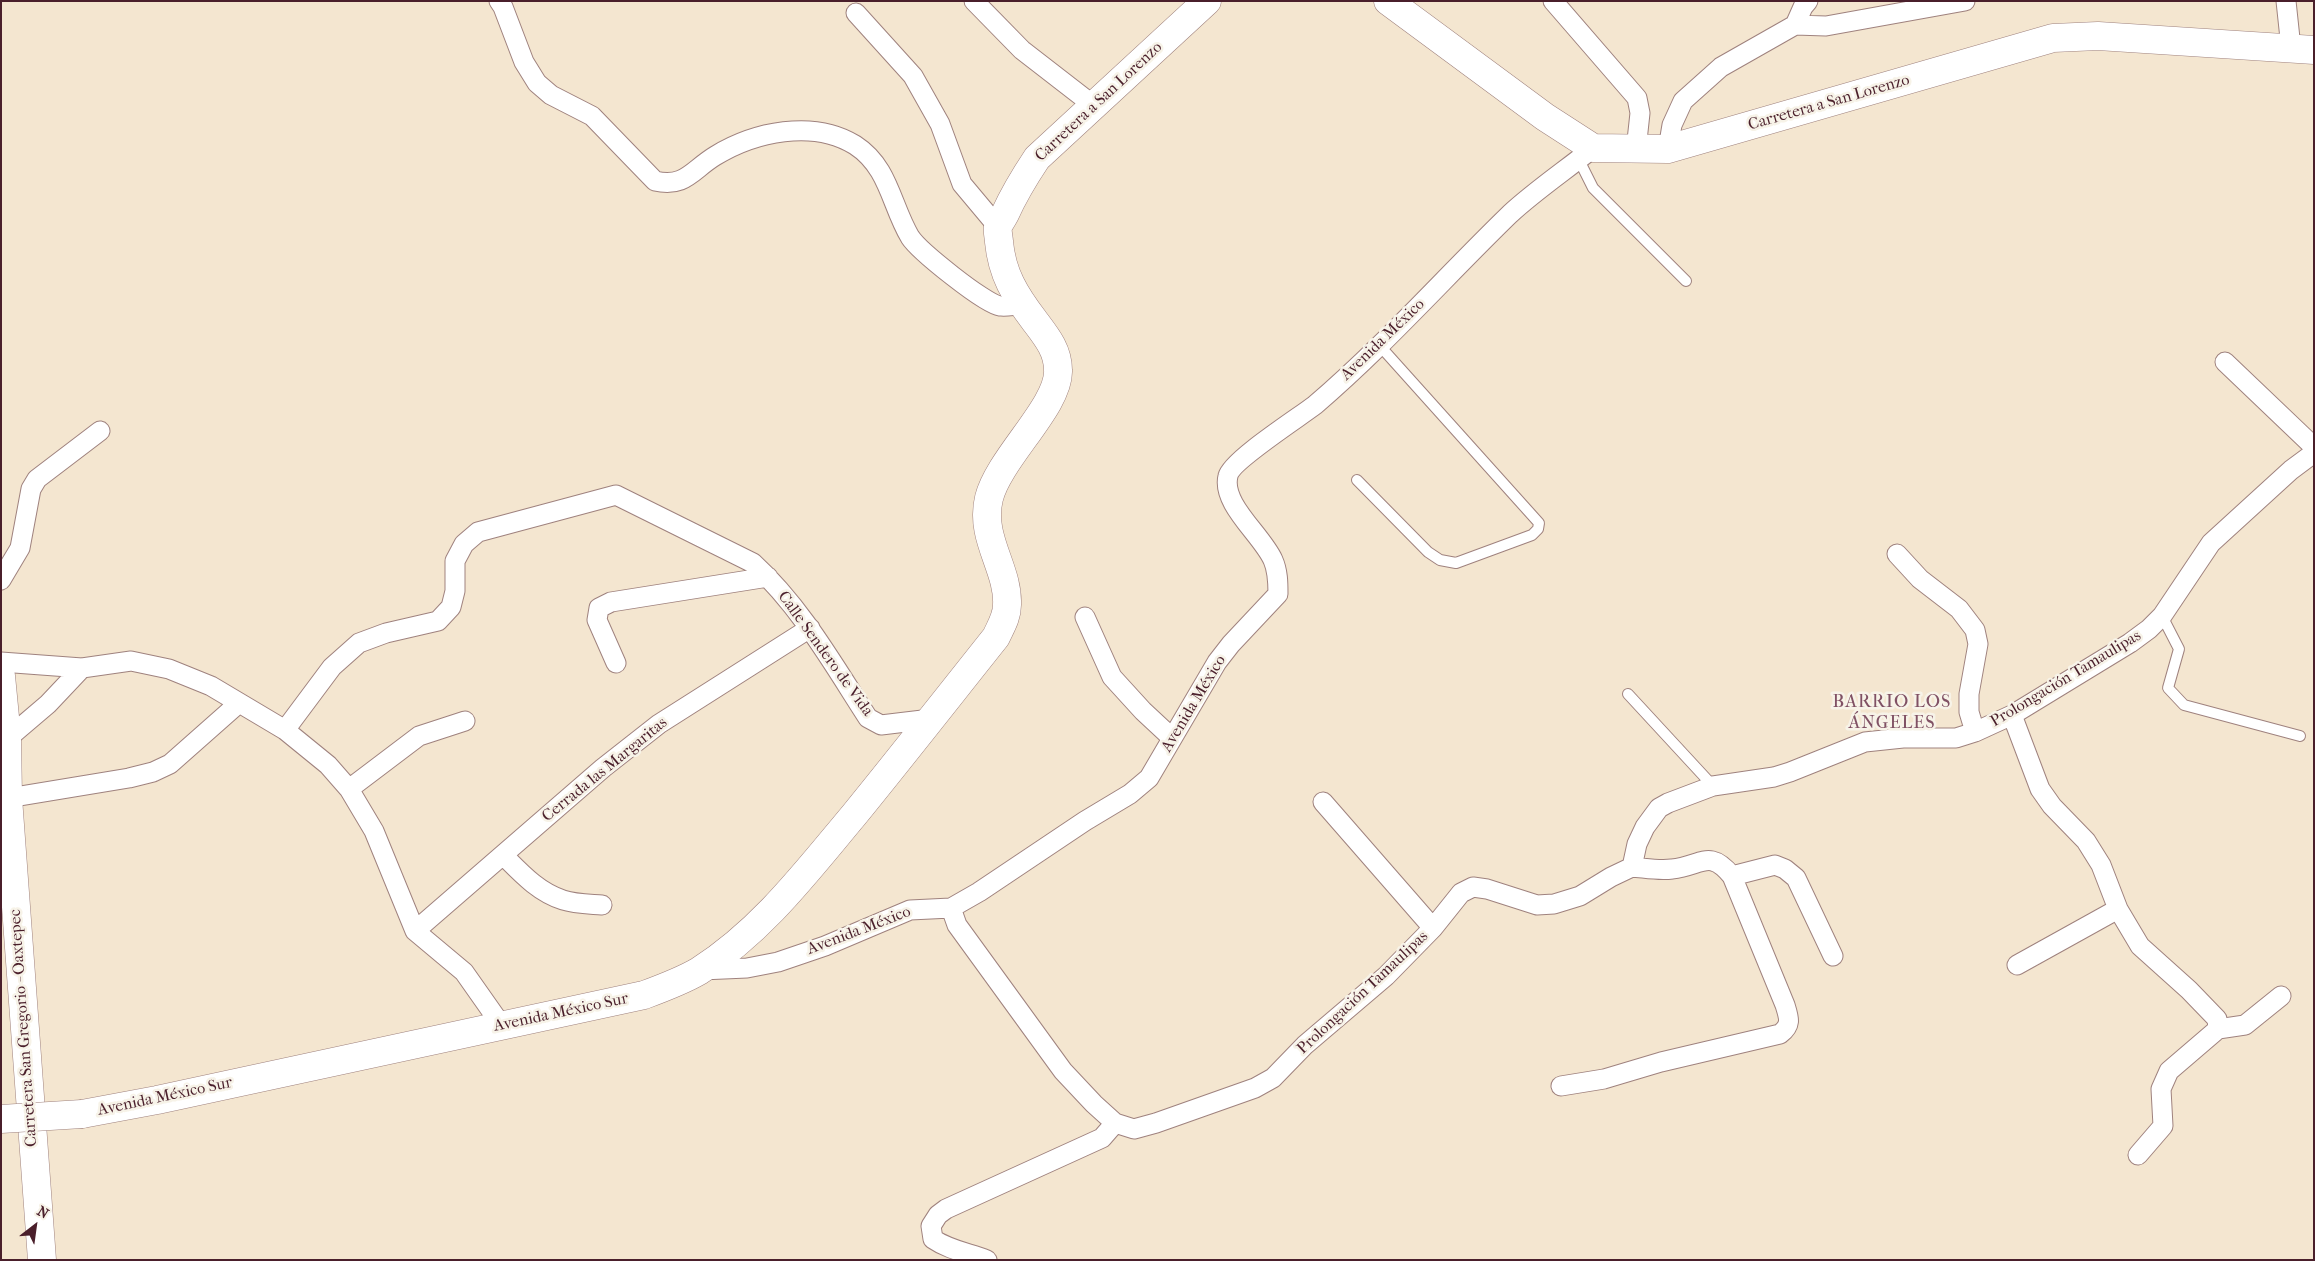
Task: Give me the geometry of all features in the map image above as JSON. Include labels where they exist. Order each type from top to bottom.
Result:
[{"type":"street","points":[[974,1],[1022,50],[1093,105]]},
{"type":"street","name":"Carretera a San Lorenzo","points":[[998,227],[1018,187],[1037,158],[1207,1]]},
{"type":"street","points":[[1388,1],[1546,117],[1586,154]]},
{"type":"street","points":[[1553,1],[1637,98],[1640,113],[1636,150]]},
{"type":"street","points":[[1795,25],[1803,7],[1808,1]]},
{"type":"street","points":[[1668,148],[1672,125],[1683,101],[1721,67],[1795,25],[1826,26],[1965,1]]},
{"type":"street","points":[[2286,1],[2302,49]]},
{"type":"street","points":[[504,3],[524,62],[537,83],[551,95],[592,116],[655,181],[667,184],[680,182],[713,157],[735,146],[772,133],[820,132],[841,138],[855,145],[871,158],[883,174],[903,223],[919,248],[983,298],[999,306],[1022,304]]},
{"type":"street","points":[[856,13],[913,76],[940,124],[962,184],[998,227],[1001,261],[1009,283],[1055,350],[1059,371],[1057,384],[1046,405],[999,472],[989,497],[986,514],[988,529],[1007,591],[1005,619],[996,637],[931,719]]},
{"type":"street","name":"Carretera a San Lorenzo","points":[[1586,154],[1668,148],[2053,38],[2098,36],[2302,49]]},
{"type":"street","name":"Avenida México","points":[[700,970],[747,968],[778,962],[825,946],[910,910],[951,908],[979,892],[1085,821],[1130,794],[1149,778],[1217,662],[1230,644],[1278,594],[1278,579],[1274,562],[1264,544],[1233,505],[1226,488],[1228,474],[1240,459],[1315,404],[1380,346],[1512,213],[1586,154]]},
{"type":"street","points":[[2225,362],[2314,447]]},
{"type":"street","points":[[1,580],[20,548],[31,489],[36,480],[100,431]]},
{"type":"street","name":"Prolongación Tamaulipas","points":[[1115,1123],[1134,1128],[1156,1124],[1255,1088],[1273,1078],[1305,1045],[1386,976],[1433,928],[1462,893],[1473,888],[1488,890],[1537,905],[1554,904],[1580,896],[1632,867],[1637,844],[1645,827],[1659,808],[1713,786],[1774,777],[1865,742],[1903,738],[1956,738],[1975,732],[2012,715],[2130,643],[2162,616],[2211,543],[2291,470],[2314,454]]},
{"type":"street","name":"Calle Sendero de Vida","points":[[285,730],[332,667],[359,643],[386,633],[438,621],[451,607],[455,591],[456,561],[464,544],[478,532],[616,495],[753,563],[768,577],[810,628],[868,718],[881,725],[931,719]]},
{"type":"street","points":[[1897,554],[1920,579],[1959,609],[1975,630],[1978,644],[1969,694],[1970,712],[1975,732]]},
{"type":"street","points":[[616,663],[597,620],[598,608],[612,602],[768,577]]},
{"type":"street","points":[[1085,617],[1112,677],[1143,711],[1172,738]]},
{"type":"street","name":"Cerrada las Margaritas","points":[[415,931],[603,768],[659,724],[810,628]]},
{"type":"street","points":[[1,662],[82,668],[132,661],[160,667],[211,686],[285,730],[328,764],[349,789],[374,831],[415,931],[464,972],[502,1026]]},
{"type":"street","points":[[4,741],[48,704],[82,668]]},
{"type":"street","name":"Carretera San Gregorio - Oaxtepec","points":[[1,676],[8,798],[42,1260]]},
{"type":"street","points":[[8,798],[129,778],[153,772],[170,764],[239,703]]},
{"type":"street","points":[[2012,715],[2040,789],[2052,806],[2086,841],[2101,865],[2118,909],[2140,946],[2189,990],[2218,1024],[2245,1026],[2281,996]]},
{"type":"street","name":"Avenida México Sur","points":[[1,1119],[82,1114],[157,1100],[644,995],[675,983],[700,970],[737,944],[766,918],[803,877],[931,719]]},
{"type":"street","points":[[349,789],[418,736],[465,721]]},
{"type":"street","points":[[1323,802],[1433,928]]},
{"type":"street","points":[[503,855],[526,878],[546,893],[564,901],[602,905]]},
{"type":"street","points":[[1561,1086],[1604,1078],[1661,1062],[1780,1034],[1787,1029],[1790,1022],[1785,1005],[1732,876],[1721,863],[1710,860],[1672,870],[1632,867]]},
{"type":"street","points":[[1732,876],[1775,865],[1785,869],[1796,878],[1833,956]]},
{"type":"street","points":[[951,908],[957,925],[1063,1071],[1115,1123],[1102,1138],[946,1209],[938,1215],[931,1226],[933,1239],[944,1246],[962,1250],[987,1260]]},
{"type":"street","points":[[2017,965],[2118,909]]},
{"type":"street","points":[[2138,1155],[2162,1126],[2161,1089],[2169,1071],[2218,1024]]},
{"type":"lane","points":[[1586,154],[1593,188],[1686,281]]},
{"type":"lane","points":[[1357,480],[1428,552],[1440,560],[1456,563],[1532,535],[1538,529],[1539,523],[1380,346]]},
{"type":"lane","points":[[2162,616],[2179,649],[2168,688],[2184,705],[2300,736]]},
{"type":"lane","points":[[1628,694],[1713,786]]},
{"type":"district","name":"BARRIO LOS ÁNGELES","points":[[1892,713]]}]
